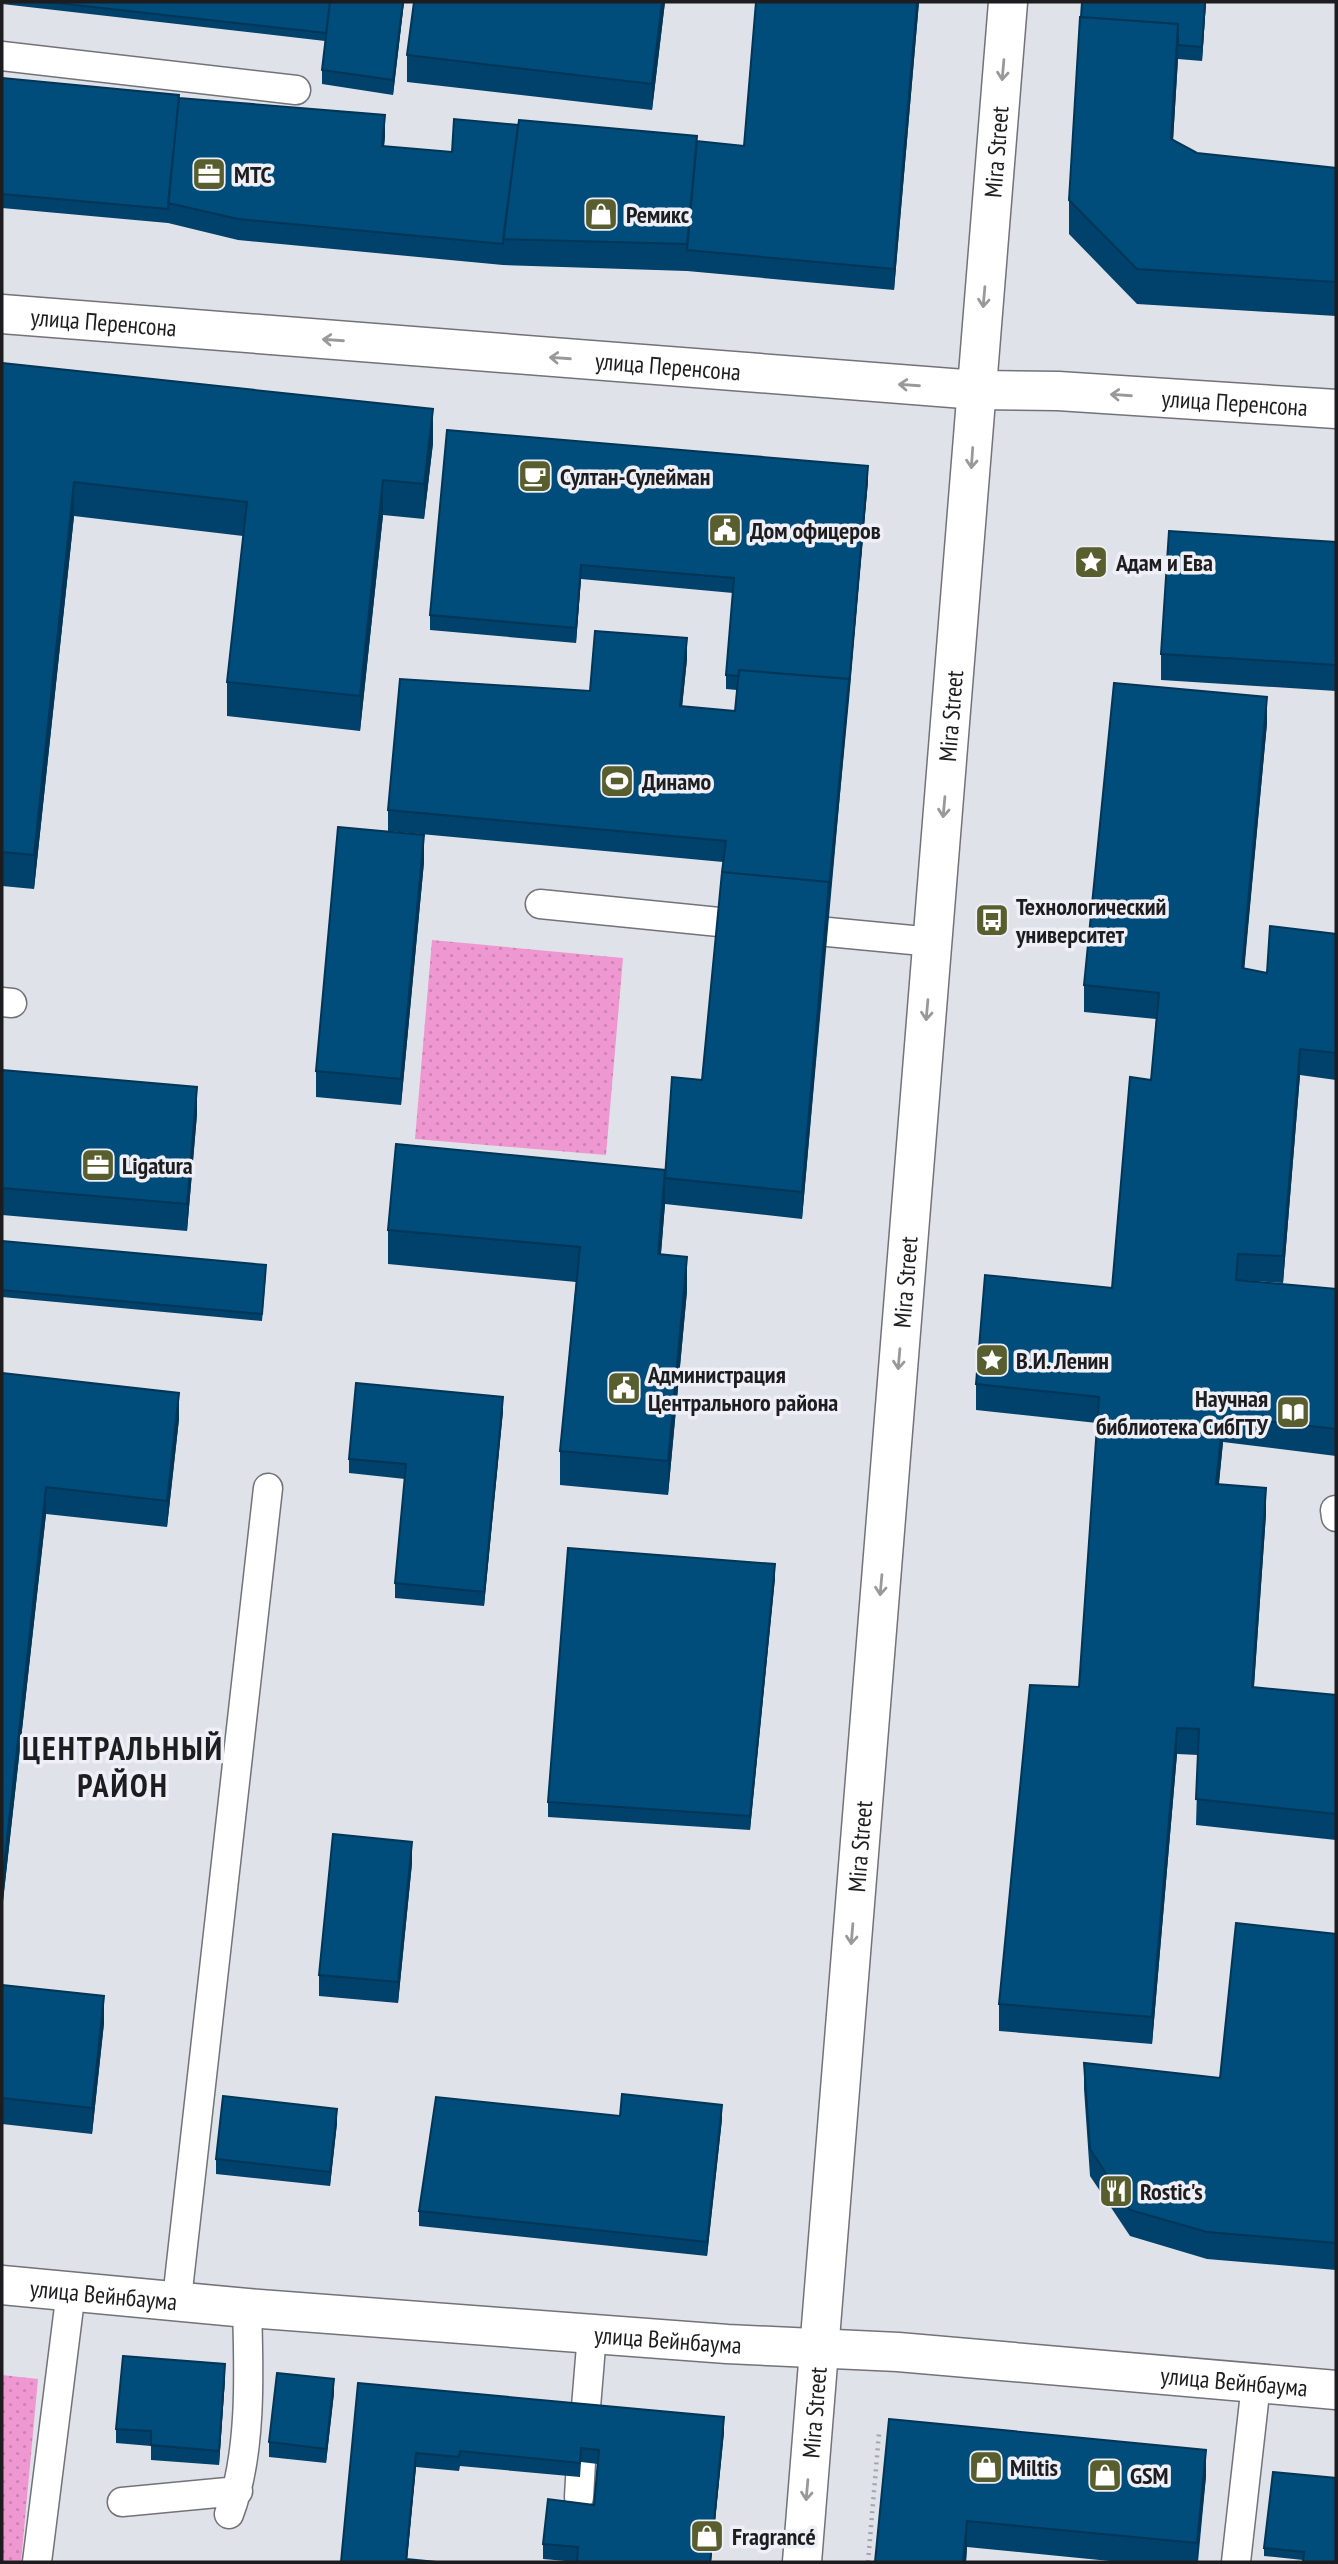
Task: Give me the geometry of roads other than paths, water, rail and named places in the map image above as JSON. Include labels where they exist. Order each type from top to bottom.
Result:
[{"type":"main road","name":"Mira Street","points":[[802,2562],[1009,2]]},
{"type":"main road","name":"улица Перенсона","points":[[2,314],[977,390],[1058,391],[1336,409]]},
{"type":"main road","name":"улица Вейнбаума","points":[[2,2285],[177,2299],[247,2308],[592,2334],[898,2352],[1336,2390]]},
{"type":"lane","points":[[2,56],[296,90]]},
{"type":"lane","points":[[540,904],[719,922]]},
{"type":"lane","points":[[828,932],[933,942]]},
{"type":"lane","points":[[177,2299],[268,1488]]},
{"type":"lane","points":[[37,2562],[60,2399],[71,2291]]},
{"type":"lane","points":[[122,2502],[233,2503],[249,2385],[247,2308]]},
{"type":"lane","points":[[585,2419],[592,2334]]},
{"type":"lane","points":[[1236,2562],[1256,2384]]},
{"type":"lane","points":[[579,2497],[581,2462]]},
{"type":"place","name":"МТС","points":[[209,174]]},
{"type":"place","name":"Ремикс","points":[[601,214]]},
{"type":"place","name":"Султан-Сулейман","points":[[535,476]]},
{"type":"place","name":"Дом офицеров","points":[[725,530]]},
{"type":"place","name":"Адам и Ева","points":[[1091,562]]},
{"type":"place","name":"Динамо","points":[[617,781]]},
{"type":"place","name":"Технологический университет","points":[[992,920]]},
{"type":"place","name":"Ligatura","points":[[98,1165]]},
{"type":"place","name":"В.И. Ленин","points":[[992,1360]]},
{"type":"place","name":"Администрация Центрального района","points":[[624,1388]]},
{"type":"place","name":"Научная библиотека СибГТУ","points":[[1293,1412]]},
{"type":"place","name":"Rostic's","points":[[1116,2191]]},
{"type":"place","name":"Miltis","points":[[986,2467]]},
{"type":"place","name":"GSM","points":[[1105,2475]]},
{"type":"place","name":"Fragrancé","points":[[707,2536]]},
{"type":"district","name":"ЦЕНТРАЛЬНЫЙ РАЙОН","points":[[123,1766]]}]
